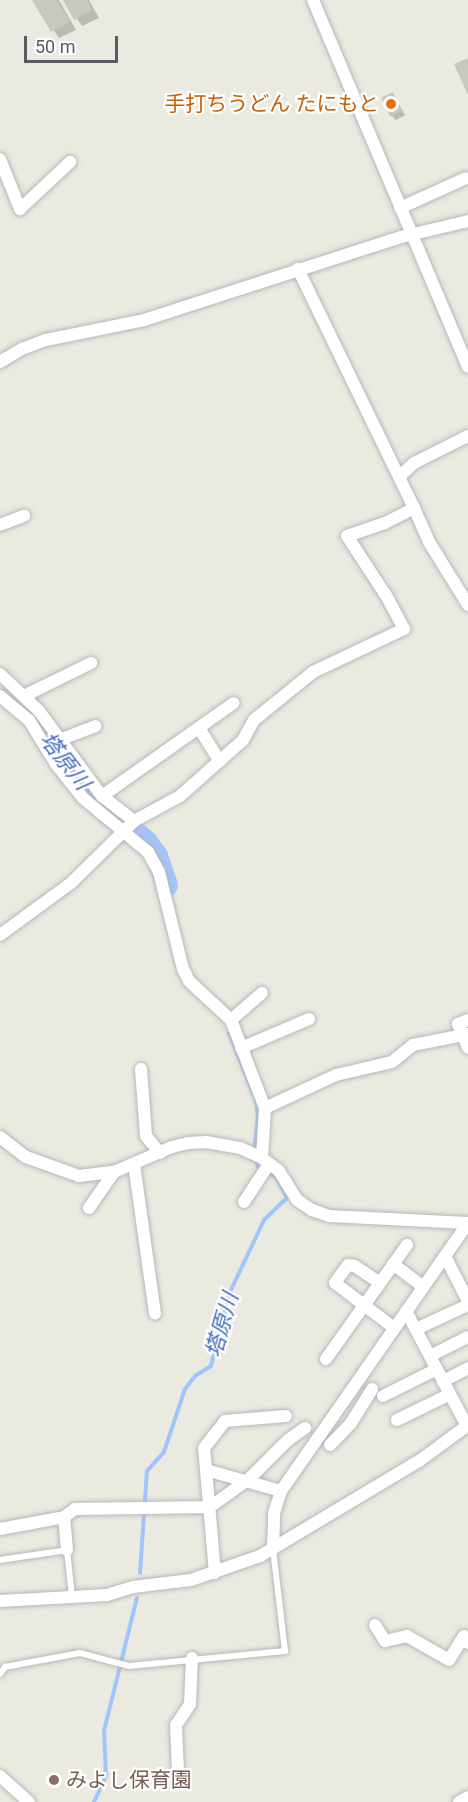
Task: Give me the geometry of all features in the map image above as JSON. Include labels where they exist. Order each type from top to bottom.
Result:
[{"type":"street","points":[[313,0],[468,367]]},
{"type":"street","points":[[0,159],[20,209],[70,162]]},
{"type":"street","points":[[400,208],[466,178]]},
{"type":"street","points":[[0,362],[22,349],[46,340],[144,320],[298,269],[468,221]]},
{"type":"street","points":[[298,269],[429,542],[468,605]]},
{"type":"street","points":[[399,477],[414,463],[468,436]]},
{"type":"street","points":[[0,934],[71,883],[121,831],[134,821],[180,796],[243,740],[254,720],[313,672],[404,629],[385,594],[347,536],[385,523],[414,508]]},
{"type":"street","points":[[0,525],[24,516]]},
{"type":"street","points":[[92,663],[4,700],[29,720],[56,764],[83,798],[148,852],[159,872],[183,969],[189,981],[231,1020],[265,1108],[267,1162],[244,1202]]},
{"type":"street","points":[[0,675],[39,711],[102,796],[134,821]]},
{"type":"street","points":[[102,796],[234,703]]},
{"type":"street","points":[[59,740],[95,726]]},
{"type":"street","points":[[199,728],[220,761]]},
{"type":"street","points":[[231,1020],[262,993]]},
{"type":"street","points":[[241,1048],[309,1019]]},
{"type":"street","points":[[468,1020],[459,1024],[465,1034],[468,1048]]},
{"type":"street","points":[[265,1108],[336,1075],[392,1062],[413,1045],[465,1034]]},
{"type":"street","points":[[141,1069],[146,1137],[160,1152]]},
{"type":"street","points":[[0,1137],[26,1157],[79,1176],[114,1172],[160,1152],[188,1143],[206,1142],[240,1148],[279,1171],[297,1200],[329,1216],[468,1223]]},
{"type":"street","points":[[134,1164],[155,1314]]},
{"type":"street","points":[[89,1208],[114,1172]]},
{"type":"street","points":[[273,1549],[274,1513],[281,1491],[468,1223]]},
{"type":"street","points":[[326,1359],[407,1245]]},
{"type":"street","points":[[416,1329],[468,1303],[464,1283],[445,1256]]},
{"type":"street","points":[[393,1264],[423,1287]]},
{"type":"street","points":[[380,1283],[355,1266],[348,1265],[335,1283],[394,1328]]},
{"type":"street","points":[[0,1601],[107,1595],[133,1587],[191,1580],[215,1573],[273,1549],[419,1461],[467,1426],[406,1311]]},
{"type":"street","points":[[430,1356],[468,1337]]},
{"type":"street","points":[[443,1381],[468,1368]]},
{"type":"street","points":[[330,1445],[378,1392],[437,1369]]},
{"type":"street","points":[[397,1420],[450,1394]]},
{"type":"street","points":[[215,1573],[204,1448],[225,1421],[286,1416]]},
{"type":"street","points":[[0,1528],[64,1517],[75,1509],[210,1507],[246,1481],[288,1440],[305,1428]]},
{"type":"street","points":[[206,1470],[281,1491]]},
{"type":"street","points":[[64,1517],[67,1550]]},
{"type":"street","points":[[375,1625],[385,1641],[407,1636],[449,1660],[464,1636],[468,1643]]},
{"type":"street","points":[[178,1771],[176,1725],[190,1704],[192,1658]]},
{"type":"street","points":[[0,1776],[29,1802]]},
{"type":"street","points":[[459,1802],[468,1797]]},
{"type":"lane","points":[[0,1674],[5,1667],[80,1653],[129,1666],[192,1658],[285,1651],[273,1549]]},
{"type":"lane","points":[[0,1560],[67,1550],[72,1596]]},
{"type":"building","points":[[32,0],[57,0],[70,22],[51,32]]},
{"type":"building","points":[[63,0],[87,0],[92,10],[74,20]]},
{"type":"building","points":[[468,58],[468,95],[454,64]]},
{"type":"building","name":"手打ちうどん たにもと","points":[[393,92],[402,111],[390,117],[381,97]]},
{"type":"waterway","name":"塔原川","points":[[34,720],[73,775],[114,819]]},
{"type":"waterway","name":"塔原川","points":[[134,831],[147,842],[157,856],[167,885]]},
{"type":"waterway","name":"塔原川","points":[[229,1033],[256,1100],[258,1116],[255,1145]]},
{"type":"waterway","name":"塔原川","points":[[140,1573],[147,1471],[164,1452],[185,1389],[195,1376],[211,1366],[230,1292],[264,1220],[287,1198],[277,1178],[258,1167],[256,1158]]},
{"type":"waterway","name":"塔原川","points":[[94,1802],[106,1776],[104,1731],[137,1598]]},
{"type":"place","name":"手打ちうどん たにもと","points":[[391,104]]},
{"type":"place","name":"みよし保育園","points":[[54,1780]]}]
